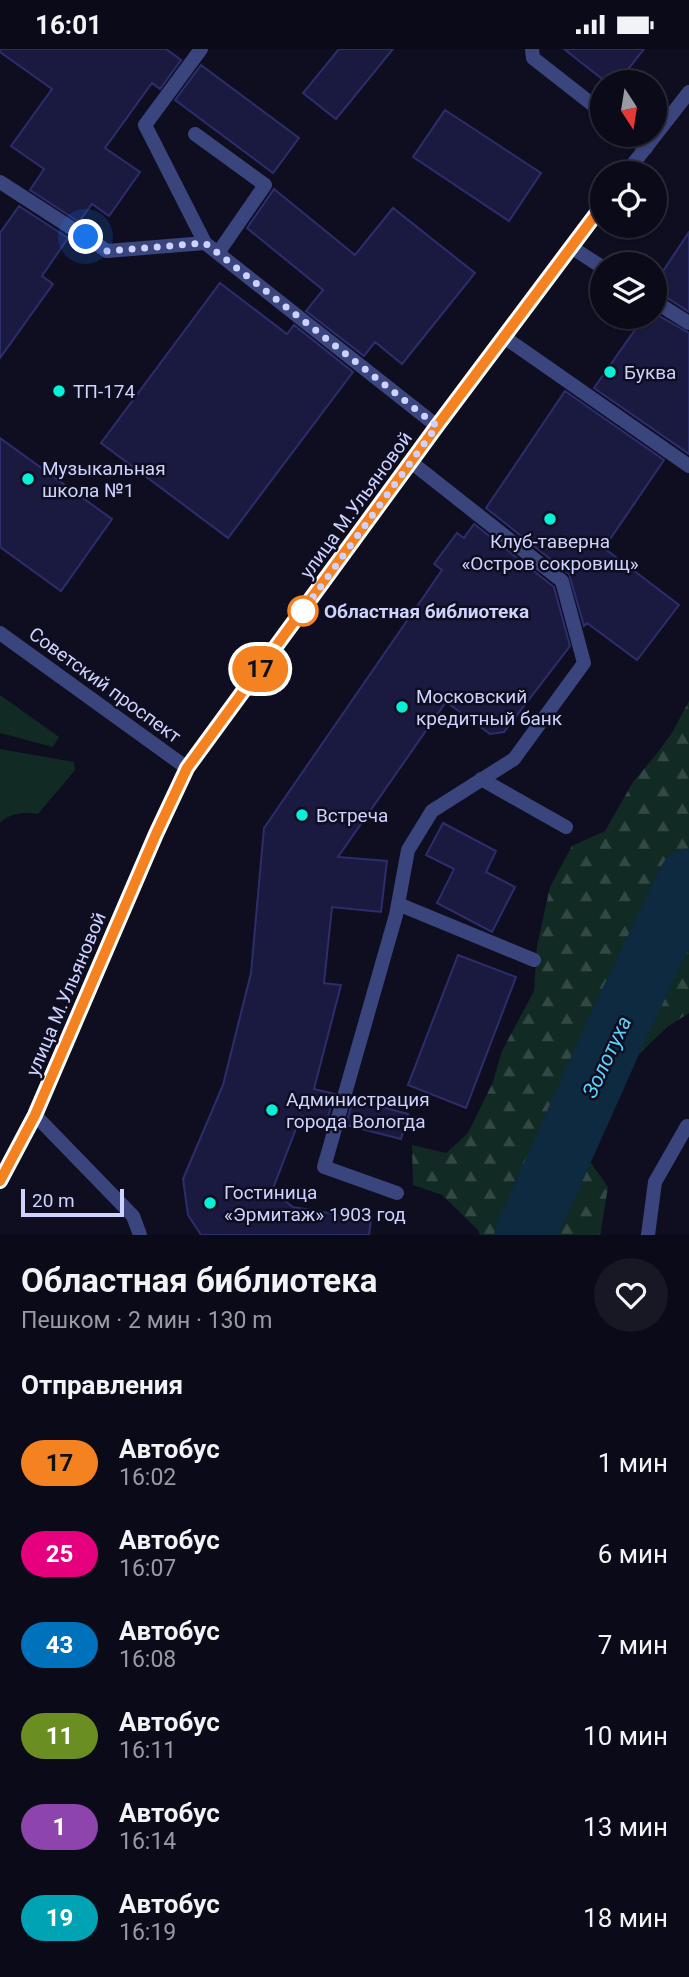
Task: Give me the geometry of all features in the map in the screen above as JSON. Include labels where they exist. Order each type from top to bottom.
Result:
[{"type":"street","points":[[201,49],[145,125],[205,243],[437,426]]},
{"type":"street","points":[[533,49],[533,58],[590,103]]},
{"type":"street","points":[[636,161],[689,92]]},
{"type":"street","points":[[195,134],[265,185],[218,253]]},
{"type":"street","points":[[0,182],[107,251],[205,243]]},
{"type":"street","name":"улица М.Ульяновой","points":[[0,1181],[35,1115],[187,768],[590,221]]},
{"type":"street","points":[[571,247],[590,259]]},
{"type":"street","points":[[667,309],[689,323]]},
{"type":"street","points":[[504,337],[689,466]]},
{"type":"street","points":[[397,1193],[324,1167],[398,904],[408,850],[432,811],[514,759],[584,663],[562,581],[411,462]]},
{"type":"street","name":"Советский проспект","points":[[0,633],[187,768]]},
{"type":"street","points":[[481,779],[566,827]]},
{"type":"street","points":[[398,904],[534,960]]},
{"type":"street","points":[[35,1115],[133,1216],[140,1235]]},
{"type":"street","points":[[648,1235],[655,1182],[687,1126],[689,1127]]},
{"type":"green space","points":[[0,695],[59,737],[53,747],[0,733]]},
{"type":"green space","points":[[689,701],[689,1013],[667,1027],[633,1060],[602,1102],[581,1149],[608,1187],[600,1235],[480,1235],[442,1195],[413,1185],[412,1145],[446,1153],[468,1133],[493,1082],[502,1051],[534,991],[537,946],[550,887],[572,846],[605,831],[633,782],[672,733]]},
{"type":"green space","points":[[0,749],[74,762],[75,770],[38,814],[18,814],[0,823]]},
{"type":"building","points":[[0,49],[166,49],[181,60],[160,89],[152,83],[105,148],[140,172],[109,216],[92,204],[79,222],[30,190],[44,169],[11,146],[52,89],[0,52]]},
{"type":"building","points":[[339,49],[393,49],[336,119],[303,93]]},
{"type":"building","points":[[564,49],[644,49],[627,70],[591,70]]},
{"type":"building","points":[[201,65],[299,138],[273,173],[175,100]]},
{"type":"building","points":[[445,110],[541,173],[509,221],[413,157]]},
{"type":"building","points":[[274,189],[355,255],[393,208],[475,273],[402,364],[375,342],[364,356],[306,311],[323,290],[247,228]]},
{"type":"building","points":[[19,206],[68,238],[42,276],[53,284],[0,358],[0,233]]},
{"type":"building","points":[[689,232],[689,312],[667,298],[667,265]]},
{"type":"building","points":[[220,283],[287,334],[294,325],[353,372],[228,538],[101,443]]},
{"type":"building","points":[[667,320],[689,333],[689,454],[594,388],[636,329],[667,329]]},
{"type":"building","points":[[565,391],[664,460],[604,548],[679,605],[637,660],[587,623],[584,626],[569,574],[486,508]]},
{"type":"building","name":"Музыкальная школа №1","points":[[0,438],[112,519],[61,591],[0,547]]},
{"type":"building","points":[[474,524],[554,587],[570,646],[504,732],[490,734],[446,702],[338,857],[387,861],[381,912],[332,907],[324,983],[341,985],[314,1089],[335,1094],[325,1126],[301,1116],[272,1191],[293,1207],[371,1220],[369,1235],[201,1235],[188,1215],[183,1179],[223,1085],[251,973],[264,828],[442,570],[434,564],[457,533],[464,538]]},
{"type":"building","points":[[443,823],[496,851],[486,872],[515,887],[492,932],[437,903],[454,869],[426,855]]},
{"type":"building","points":[[458,955],[516,977],[466,1108],[408,1085]]},
{"type":"building","points":[[353,1099],[408,1114],[401,1139],[346,1125]]},
{"type":"waterway","name":"Золотуха","points":[[525,1235],[621,1020],[689,879]]},
{"type":"bus line","name":"17","points":[[0,1181],[35,1115],[187,768],[590,222]]},
{"type":"place","name":"Буква","points":[[610,372]]},
{"type":"place","name":"ТП-174","points":[[59,391]]},
{"type":"place","name":"Музыкальная школа №1","points":[[28,479]]},
{"type":"place","name":"Клуб-таверна «Остров сокровищ»","points":[[550,519]]},
{"type":"place","name":"Областная библиотека","points":[[303,611]]},
{"type":"place","name":"Московский кредитный банк","points":[[402,707]]},
{"type":"place","name":"Встреча","points":[[302,815]]},
{"type":"place","name":"Администрация города Вологда","points":[[272,1110]]},
{"type":"place","name":"Гостиница «Эрмитаж» 1903 год","points":[[210,1203]]},
{"type":"route","points":[[86,237],[107,251],[205,243],[437,426],[303,611]]}]
